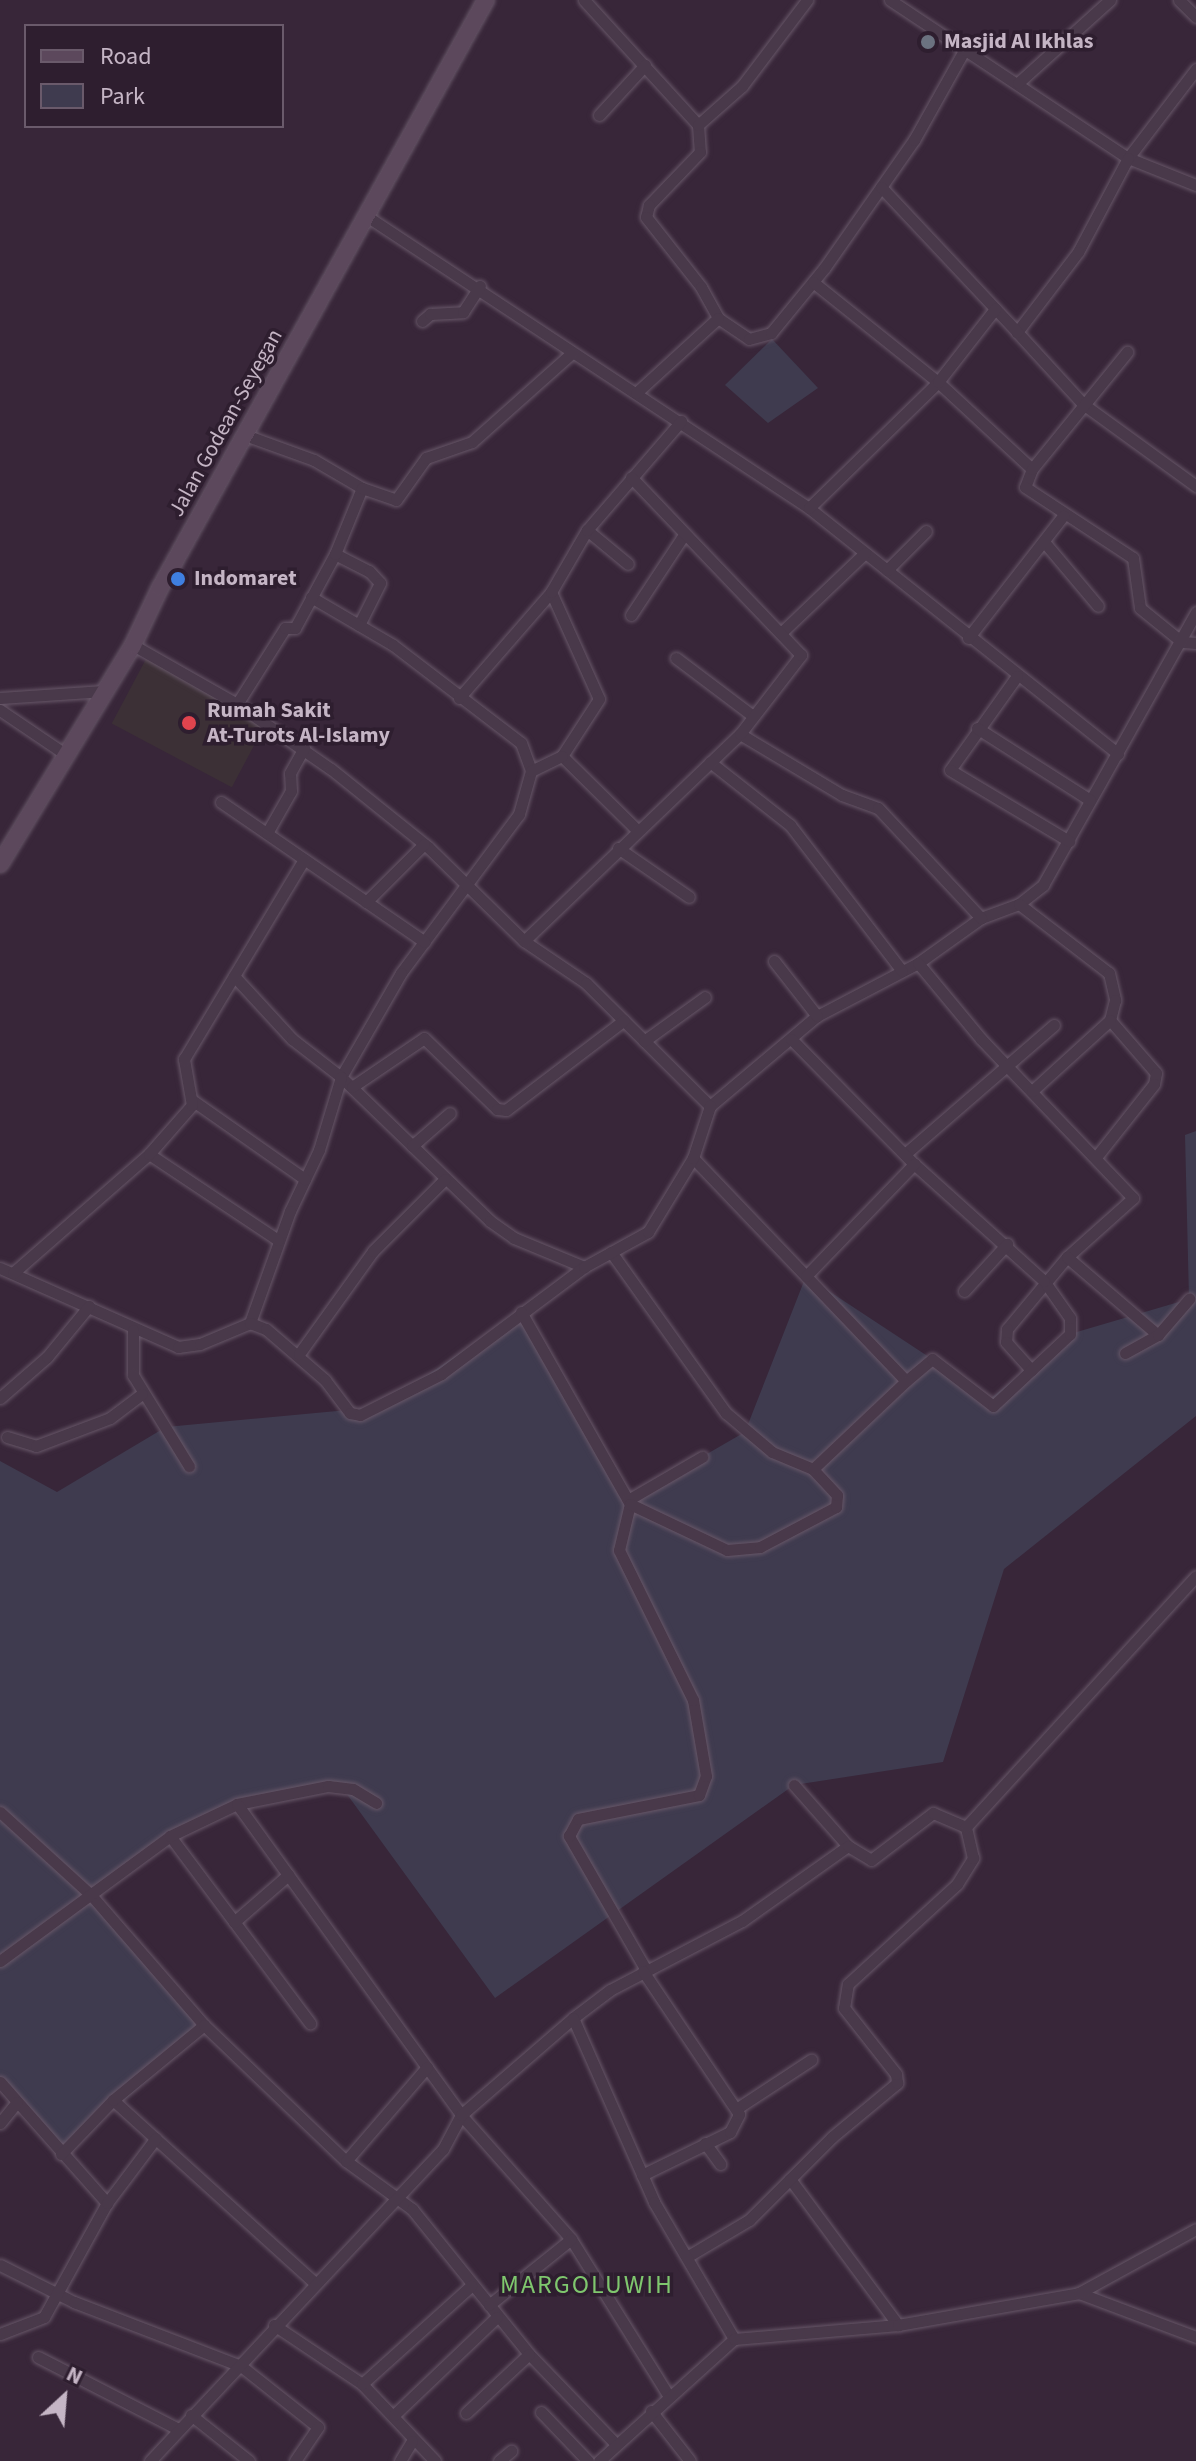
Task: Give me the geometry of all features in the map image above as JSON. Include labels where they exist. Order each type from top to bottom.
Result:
[{"type":"main road","name":"Jalan Godean-Seyegan","points":[[0,864],[133,645],[365,215],[486,0]]},
{"type":"street","points":[[584,0],[698,125],[700,152],[645,214],[718,318],[749,339],[763,337],[813,282],[881,187],[966,47]]},
{"type":"street","points":[[698,125],[742,86],[807,0]]},
{"type":"street","points":[[890,0],[966,47],[1128,158],[1196,185]]},
{"type":"street","points":[[1018,83],[1110,0]]},
{"type":"street","points":[[1179,0],[1196,17]]},
{"type":"street","points":[[599,115],[645,65]]},
{"type":"street","points":[[1017,332],[1078,252],[1128,158],[1191,82],[1196,69]]},
{"type":"street","points":[[881,187],[1083,404],[1196,486]]},
{"type":"street","points":[[365,215],[480,286],[572,353],[681,421],[809,508],[968,638],[1118,754]]},
{"type":"street","points":[[813,282],[938,382],[1032,469]]},
{"type":"street","points":[[422,321],[430,314],[463,312],[480,286]]},
{"type":"street","points":[[809,508],[938,382],[995,309]]},
{"type":"street","points":[[636,393],[718,318]]},
{"type":"street","points":[[1127,352],[1032,469],[1025,487],[1063,516],[1133,558],[1140,608],[1182,642],[1196,643]]},
{"type":"street","points":[[245,435],[314,460],[388,502],[396,500],[426,458],[472,442],[572,353]]},
{"type":"street","points":[[459,698],[551,592],[587,530],[681,421]]},
{"type":"street","points":[[524,941],[740,734],[801,655],[783,631],[683,536],[631,477]]},
{"type":"street","points":[[237,704],[285,628],[295,628],[335,554],[362,488]]},
{"type":"street","points":[[968,638],[1063,516]]},
{"type":"street","points":[[587,530],[628,564]]},
{"type":"street","points":[[887,570],[926,531]]},
{"type":"street","points":[[631,615],[683,536]]},
{"type":"street","points":[[1045,543],[1098,606]]},
{"type":"street","points":[[783,631],[865,553]]},
{"type":"street","points":[[335,554],[369,571],[380,583],[359,625]]},
{"type":"street","points":[[531,771],[562,756],[599,699],[551,592]]},
{"type":"street","points":[[250,1323],[278,1240],[305,1179],[341,1077],[401,973],[519,814],[531,771],[521,743],[359,625],[311,597]]},
{"type":"street","points":[[0,1268],[89,1306],[133,1330],[178,1347],[200,1344],[250,1323],[266,1329],[299,1354],[350,1413],[360,1415],[441,1374],[584,1267],[648,1232],[693,1158],[710,1106],[817,1016],[918,963],[981,918],[1019,904],[1043,885],[1182,642],[1196,612]]},
{"type":"street","points":[[133,645],[237,704],[304,748],[424,844],[524,941],[586,983],[710,1106]]},
{"type":"street","points":[[676,658],[753,716]]},
{"type":"street","points":[[1017,676],[977,728],[951,772],[1069,841]]},
{"type":"street","points":[[0,698],[104,691]]},
{"type":"street","points":[[0,710],[65,754]]},
{"type":"street","points":[[977,728],[1090,800]]},
{"type":"street","points":[[740,734],[842,795],[878,808],[981,918]]},
{"type":"street","points":[[267,833],[291,791],[290,773],[304,748]]},
{"type":"street","points":[[562,756],[637,830]]},
{"type":"street","points":[[710,762],[790,825],[902,971]]},
{"type":"street","points":[[221,802],[425,942]]},
{"type":"street","points":[[366,902],[424,844]]},
{"type":"street","points":[[618,848],[689,897]]},
{"type":"street","points":[[304,859],[184,1059],[192,1100],[305,1179]]},
{"type":"street","points":[[1019,904],[1109,973],[1115,1000],[1110,1020],[1032,1091]]},
{"type":"street","points":[[774,961],[817,1016]]},
{"type":"street","points":[[918,963],[1008,1068],[1097,1156],[1133,1198],[1044,1281],[1005,1335],[1031,1370]]},
{"type":"street","points":[[234,976],[292,1039],[341,1077],[445,1179],[514,1238],[584,1267]]},
{"type":"street","points":[[644,1041],[705,997]]},
{"type":"street","points":[[352,1087],[424,1038],[497,1109],[506,1110],[624,1020]]},
{"type":"street","points":[[1097,1156],[1157,1079],[1110,1020]]},
{"type":"street","points":[[905,1154],[1054,1025]]},
{"type":"street","points":[[791,1039],[914,1164],[1007,1244],[1044,1281],[1073,1327],[991,1406],[932,1359],[813,1469]]},
{"type":"street","points":[[13,1273],[149,1154],[192,1100]]},
{"type":"street","points":[[412,1146],[450,1113]]},
{"type":"street","points":[[149,1154],[278,1240]]},
{"type":"street","points":[[693,1158],[906,1381]]},
{"type":"street","points":[[806,1276],[914,1164]]},
{"type":"street","points":[[299,1354],[373,1251],[445,1179]]},
{"type":"street","points":[[964,1291],[1007,1244]]},
{"type":"street","points":[[521,1312],[629,1502],[727,1550],[745,1552],[836,1507],[837,1495],[813,1469],[772,1452],[726,1413],[611,1252]]},
{"type":"street","points":[[1067,1257],[1158,1335]]},
{"type":"street","points":[[1125,1353],[1158,1335],[1189,1299]]},
{"type":"street","points":[[0,1398],[47,1357],[89,1306]]},
{"type":"street","points":[[133,1330],[133,1375],[189,1466]]},
{"type":"street","points":[[7,1437],[36,1446],[110,1418],[142,1394]]},
{"type":"street","points":[[642,2175],[737,2125],[736,2109],[645,1971],[569,1836],[578,1819],[699,1795],[706,1776],[693,1700],[619,1550],[629,1502],[702,1457]]},
{"type":"street","points":[[966,1827],[1196,1576]]},
{"type":"street","points":[[690,2255],[749,2220],[897,2083],[896,2074],[844,2008],[843,1996],[848,1984],[963,1876],[974,1849],[966,1827],[933,1813],[871,1860],[848,1846],[794,1785]]},
{"type":"street","points":[[0,1961],[170,1836],[237,1804],[328,1786],[353,1789],[376,1803]]},
{"type":"street","points":[[237,1804],[461,2115],[571,2239],[668,2395]]},
{"type":"street","points":[[0,1812],[91,1895],[204,2025],[346,2161],[412,2209],[471,2286],[529,2354],[615,2443]]},
{"type":"street","points":[[170,1836],[310,2023]]},
{"type":"street","points":[[150,2461],[241,2366],[274,2325],[443,2149],[461,2115],[573,2018],[645,1971],[742,1921],[848,1846]]},
{"type":"street","points":[[234,1922],[288,1875]]},
{"type":"street","points":[[573,2018],[642,2175],[690,2255],[734,2339]]},
{"type":"street","points":[[61,2154],[113,2100],[204,2025]]},
{"type":"street","points":[[736,2109],[811,2060]]},
{"type":"street","points":[[346,2161],[427,2067]]},
{"type":"street","points":[[0,2082],[107,2203]]},
{"type":"street","points":[[113,2100],[315,2283]]},
{"type":"street","points":[[0,2123],[17,2102]]},
{"type":"street","points":[[0,2334],[44,2317],[59,2295],[107,2203],[156,2138]]},
{"type":"street","points":[[705,2143],[720,2164]]},
{"type":"street","points":[[790,2179],[898,2325]]},
{"type":"street","points":[[599,2461],[668,2395],[734,2339],[898,2325],[1079,2293],[1196,2229]]},
{"type":"street","points":[[489,2305],[571,2239]]},
{"type":"street","points":[[0,2265],[59,2295],[241,2366],[318,2427],[295,2461]]},
{"type":"street","points":[[362,2384],[471,2286]]},
{"type":"street","points":[[1079,2293],[1196,2337]]},
{"type":"street","points":[[394,2415],[497,2317]]},
{"type":"street","points":[[274,2325],[362,2384],[394,2415],[412,2441],[435,2461]]},
{"type":"street","points":[[466,2413],[529,2354]]},
{"type":"street","points":[[38,2357],[178,2429]]},
{"type":"street","points":[[651,2411],[690,2461]]},
{"type":"street","points":[[541,2412],[588,2461]]},
{"type":"street","points":[[191,2415],[249,2461]]},
{"type":"street","points":[[400,2461],[412,2441]]},
{"type":"street","points":[[499,2461],[511,2451]]},
{"type":"shaded area","name":"Rumah Sakit At-Turots Al-Islamy","points":[[146,659],[266,723],[232,787],[112,723]]},
{"type":"green space","points":[[772,339],[818,388],[768,423],[725,385]]},
{"type":"green space","points":[[1196,1131],[1196,1416],[1004,1569],[943,1762],[794,1785],[495,1998],[341,1786],[237,1804],[170,1836],[91,1894],[208,2028],[61,2154],[0,2082],[0,1461],[57,1492],[166,1427],[380,1407],[521,1312],[629,1499],[745,1432],[806,1276],[932,1359],[985,1403],[1070,1334],[1189,1299],[1185,1135]]},
{"type":"place","name":"Masjid Al Ikhlas","points":[[928,42]]},
{"type":"place","name":"Indomaret","points":[[178,579]]},
{"type":"place","name":"Rumah Sakit At-Turots Al-Islamy","points":[[189,723]]},
{"type":"district","name":"MARGOLUWIH","points":[[587,2285]]}]
